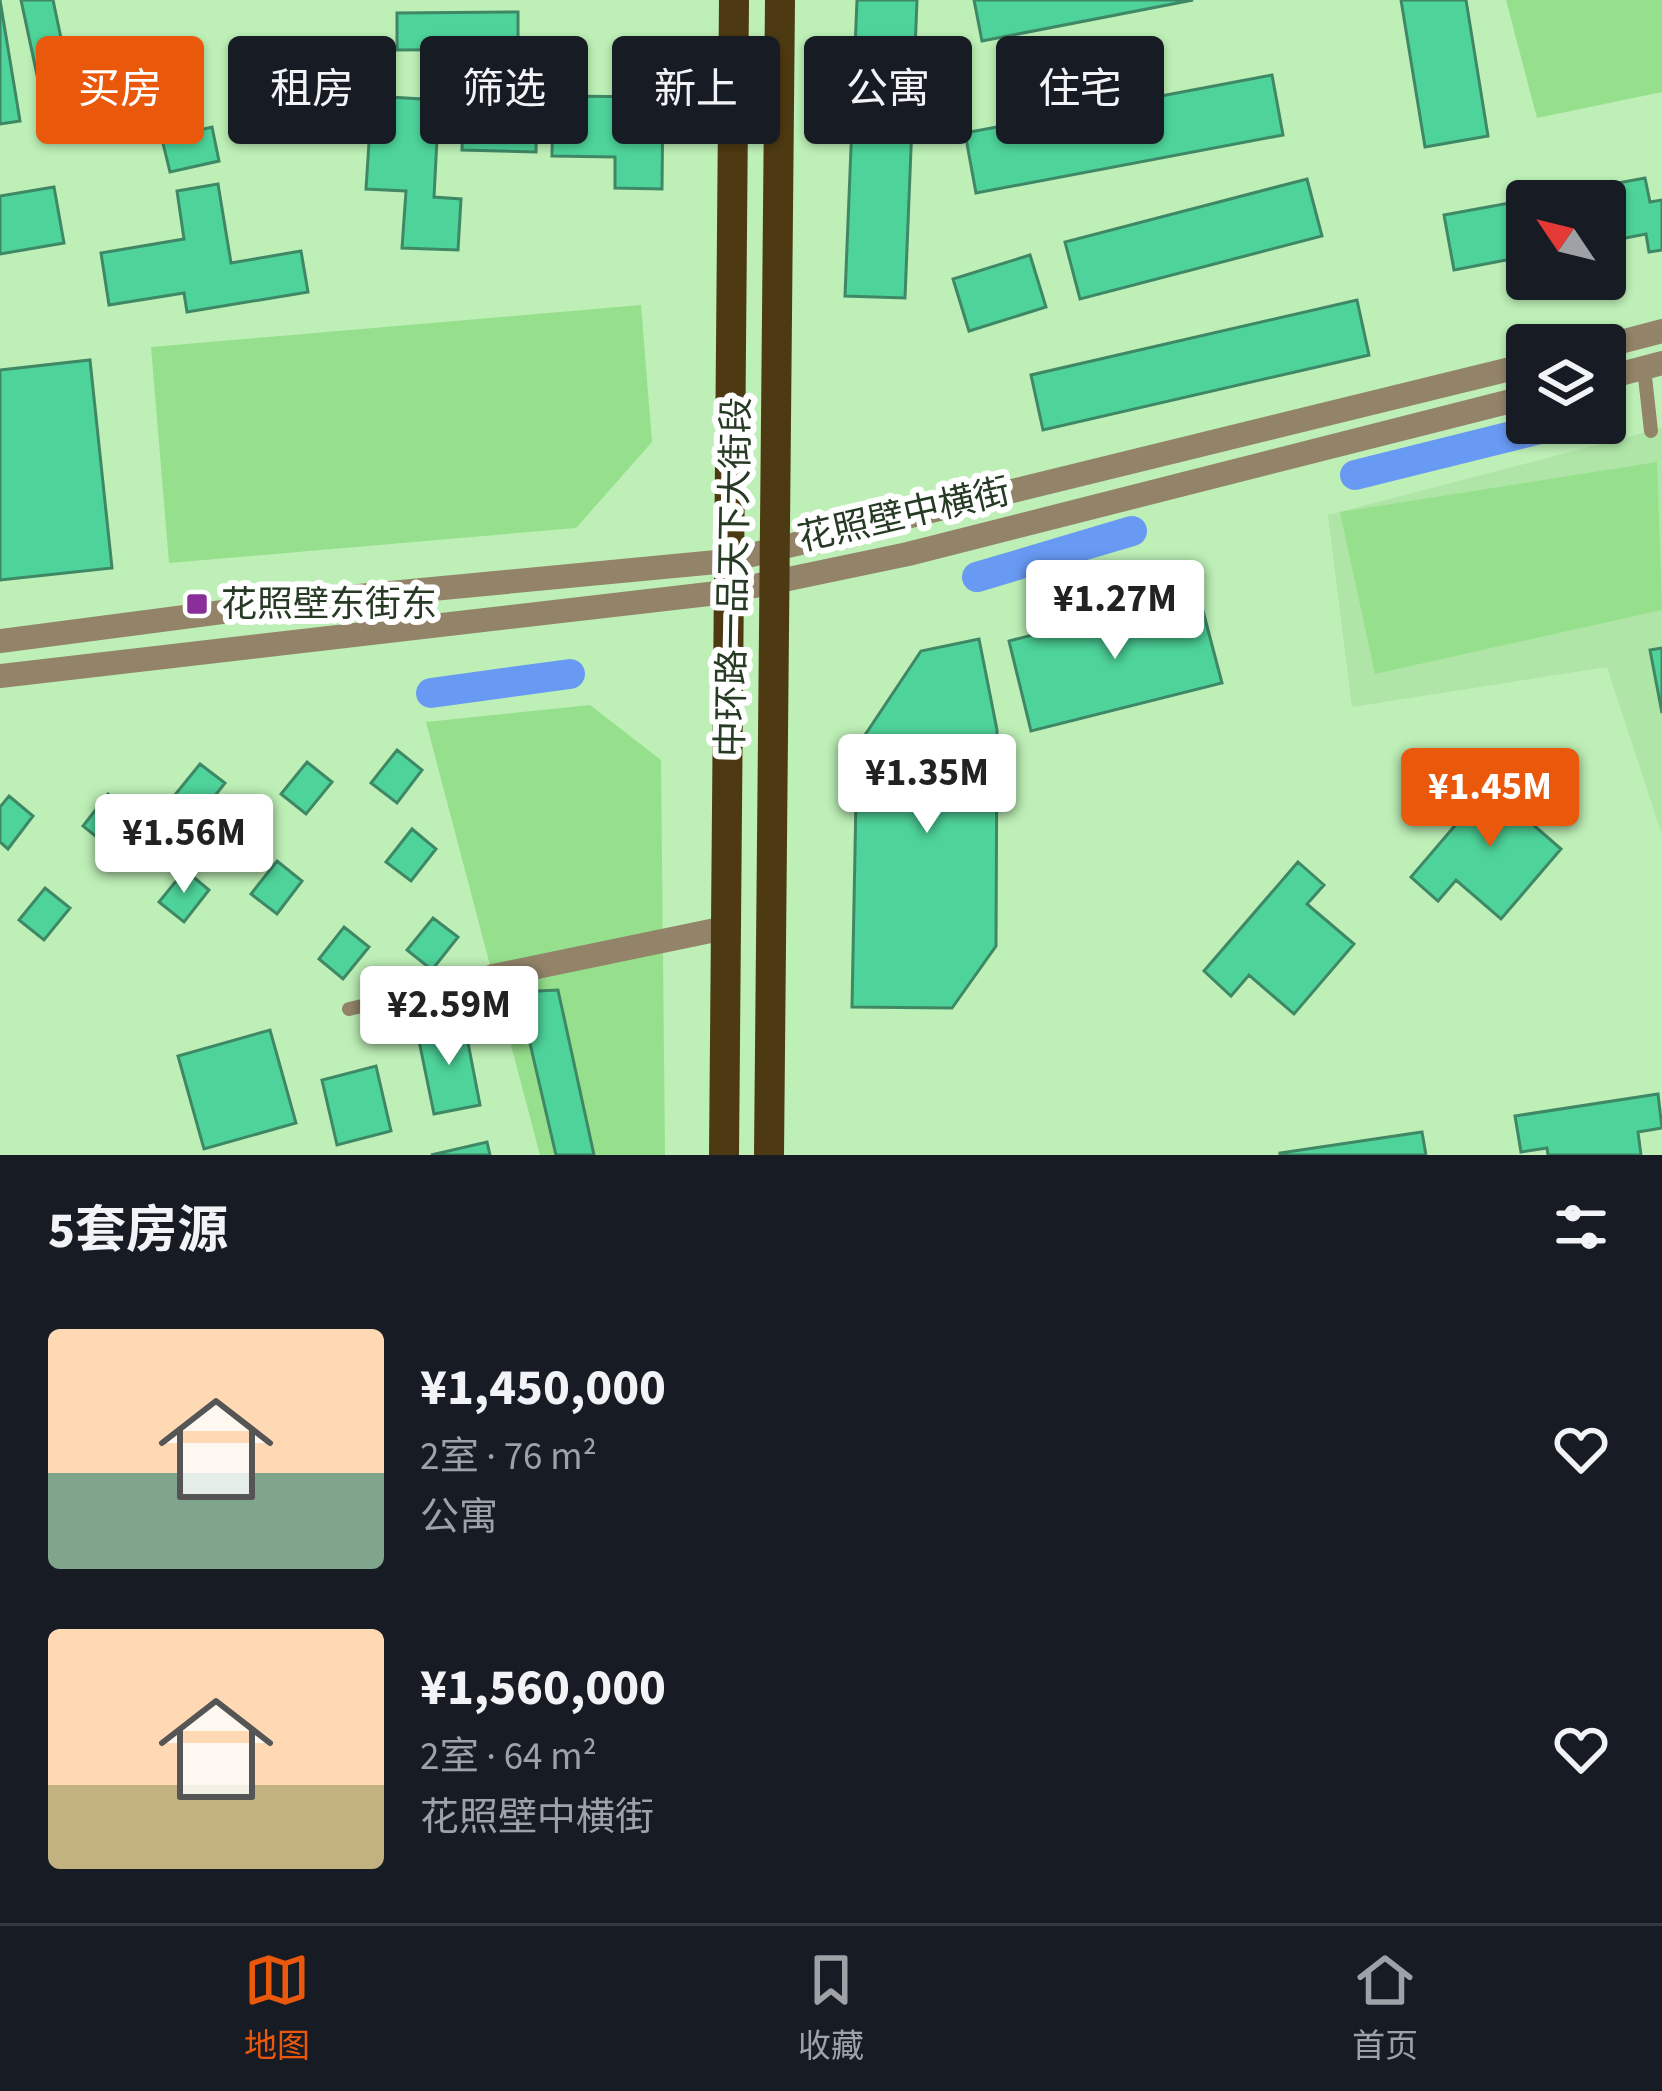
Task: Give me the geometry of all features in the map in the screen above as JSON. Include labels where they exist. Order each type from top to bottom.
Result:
[{"type":"main road","name":"中环路一品天下大街段","points":[[724,1155],[734,0]]},
{"type":"main road","name":"中环路一品天下大街段","points":[[769,1155],[780,0]]},
{"type":"street","points":[[1626,341],[1662,332]]},
{"type":"street","name":"花照壁中横街","points":[[0,676],[773,567],[1506,371]]},
{"type":"street","name":"花照壁中横街","points":[[773,567],[908,554],[1506,403]]},
{"type":"street","name":"花照壁中横街","points":[[0,641],[306,601],[726,576]]},
{"type":"street","points":[[493,976],[725,928]]},
{"type":"lane","points":[[1651,431],[1653,365]]},
{"type":"lane","points":[[349,1009],[493,976]]},
{"type":"shaded area","points":[[1506,0],[1662,0],[1662,92],[1537,118]]},
{"type":"shaded area","points":[[641,305],[652,442],[576,528],[169,563],[151,347]]},
{"type":"shaded area","points":[[1662,428],[1662,835],[1607,667],[1352,707],[1328,515],[1601,444],[1626,444],[1626,437]]},
{"type":"shaded area","points":[[1657,462],[1662,610],[1375,674],[1340,512]]},
{"type":"shaded area","points":[[590,705],[661,760],[665,1155],[540,1155],[426,722]]},
{"type":"building","points":[[0,0],[20,121],[0,124]]},
{"type":"building","points":[[21,0],[53,0],[61,36],[36,36],[36,70]]},
{"type":"building","points":[[857,0],[917,0],[916,36],[856,36]]},
{"type":"building","points":[[974,0],[1193,0],[996,36],[982,41]]},
{"type":"building","points":[[1401,0],[1466,0],[1488,136],[1425,147]]},
{"type":"building","points":[[518,12],[518,36],[420,36],[420,50],[397,50],[397,13]]},
{"type":"building","points":[[1272,75],[1283,135],[976,193],[967,144],[972,144],[972,132],[996,127],[996,144],[1164,144],[1164,95]]},
{"type":"building","points":[[588,96],[612,97],[612,144],[662,144],[662,189],[615,188],[615,157],[552,156],[552,144],[588,144]]},
{"type":"building","points":[[396,97],[420,99],[420,144],[437,144],[434,197],[461,199],[458,250],[402,248],[406,191],[366,189],[369,144],[396,144]]},
{"type":"building","points":[[212,127],[219,161],[170,172],[163,144],[204,144],[204,129]]},
{"type":"building","points":[[462,144],[536,144],[536,152],[462,150]]},
{"type":"building","points":[[851,144],[911,144],[905,298],[845,296]]},
{"type":"building","points":[[1645,178],[1650,202],[1662,200],[1662,250],[1649,252],[1646,234],[1626,238],[1626,181]]},
{"type":"building","points":[[1307,179],[1322,236],[1080,299],[1065,242]]},
{"type":"building","points":[[218,184],[231,263],[301,251],[308,292],[187,312],[184,293],[109,305],[101,253],[184,239],[177,191]]},
{"type":"building","points":[[54,187],[64,243],[0,254],[0,196]]},
{"type":"building","points":[[1506,204],[1506,260],[1454,270],[1444,215]]},
{"type":"building","points":[[1030,255],[1046,307],[969,331],[953,279]]},
{"type":"building","points":[[1357,300],[1369,355],[1043,430],[1031,375]]},
{"type":"building","points":[[90,360],[112,568],[0,580],[0,370]]},
{"type":"building","points":[[1198,592],[1222,683],[1031,731],[1009,641]]},
{"type":"building","points":[[979,639],[997,730],[996,946],[952,1008],[852,1007],[857,747],[921,651]]},
{"type":"building","points":[[1662,648],[1662,713],[1650,650]]},
{"type":"building","points":[[397,750],[422,770],[397,803],[371,783]]},
{"type":"building","points":[[307,762],[332,782],[306,814],[281,794]]},
{"type":"building","points":[[200,764],[225,783],[199,816],[174,796]]},
{"type":"building","points":[[1505,767],[1531,790],[1515,809],[1561,849],[1501,919],[1456,880],[1438,901],[1411,877]]},
{"type":"building","points":[[108,794],[133,814],[108,846],[83,826]]},
{"type":"building","points":[[9,796],[33,816],[8,849],[0,842],[0,807]]},
{"type":"building","points":[[412,829],[436,849],[411,881],[386,862]]},
{"type":"building","points":[[277,861],[302,881],[277,914],[251,894]]},
{"type":"building","points":[[1298,862],[1324,885],[1307,904],[1354,944],[1294,1014],[1249,975],[1231,996],[1204,971]]},
{"type":"building","points":[[185,870],[209,890],[184,922],[159,902]]},
{"type":"building","points":[[45,888],[70,908],[44,940],[19,920]]},
{"type":"building","points":[[433,918],[458,937],[432,970],[407,950]]},
{"type":"building","points":[[344,927],[369,947],[343,979],[319,959]]},
{"type":"building","points":[[558,990],[594,1155],[556,1155],[518,992]]},
{"type":"building","points":[[464,1022],[480,1105],[434,1114],[417,1031]]},
{"type":"building","points":[[270,1030],[296,1123],[204,1149],[178,1056]]},
{"type":"building","points":[[376,1066],[391,1131],[337,1145],[322,1080]]},
{"type":"building","points":[[1658,1094],[1662,1128],[1638,1132],[1641,1155],[1548,1155],[1547,1148],[1521,1152],[1515,1116]]},
{"type":"building","points":[[1422,1132],[1426,1155],[1280,1155],[1280,1153]]},
{"type":"building","points":[[487,1142],[490,1155],[431,1155]]},
{"type":"waterway","points":[[1355,475],[1506,437]]},
{"type":"waterway","points":[[977,577],[1132,531]]},
{"type":"waterway","points":[[431,693],[570,674]]},
{"type":"place","name":"花照壁东街东","points":[[197,604]]}]
